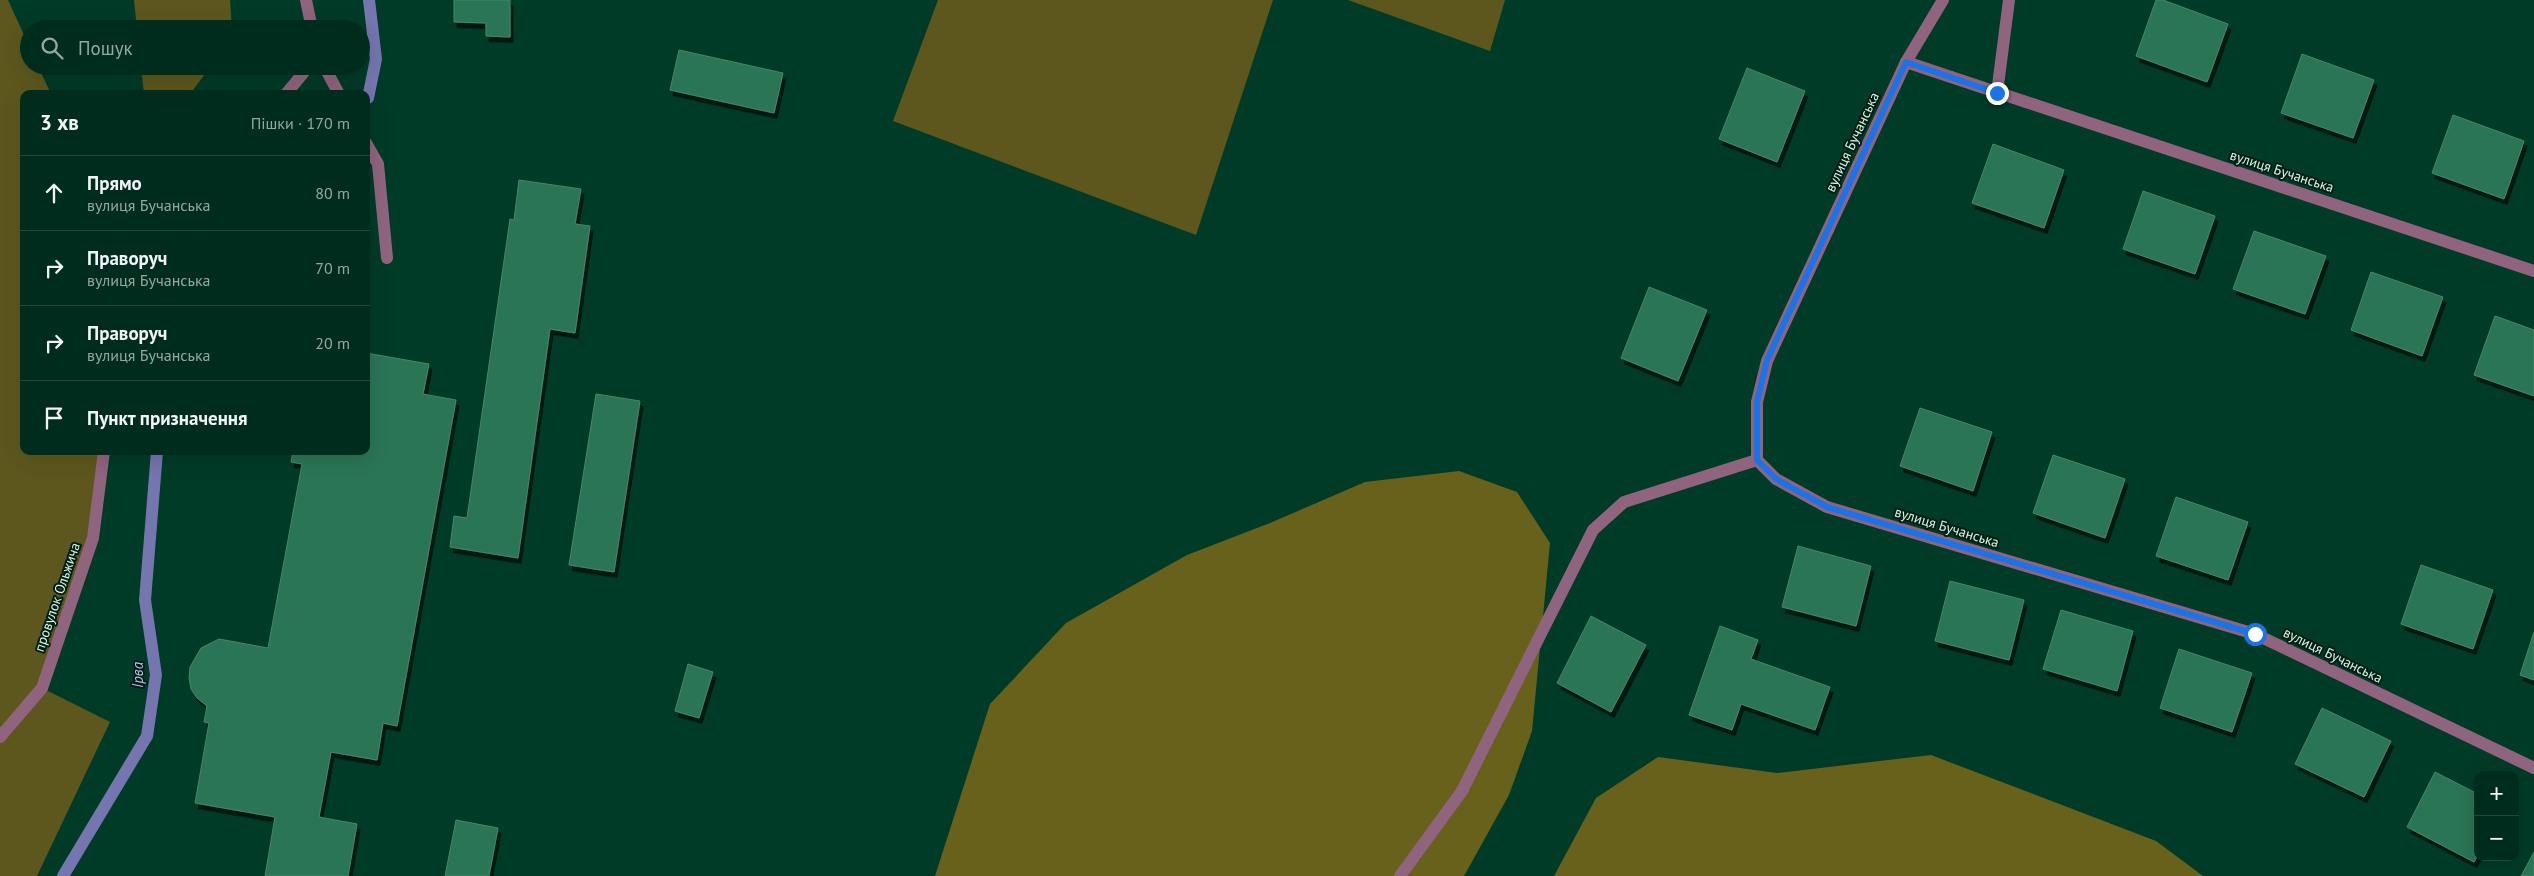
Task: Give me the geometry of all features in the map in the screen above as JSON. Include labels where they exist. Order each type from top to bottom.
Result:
[{"type":"street","points":[[306,0],[310,20]]},
{"type":"street","name":"вулиця Бучанська","points":[[1944,0],[1906,62],[1767,360],[1757,402],[1757,460],[1776,479],[1827,507],[2255,634],[2534,768]]},
{"type":"street","points":[[1997,93],[2009,0]]},
{"type":"street","name":"вулиця Бучанська","points":[[1906,62],[2534,271]]},
{"type":"street","points":[[289,90],[302,75]]},
{"type":"street","points":[[329,75],[337,90]]},
{"type":"street","points":[[370,150],[378,164],[387,258]]},
{"type":"street","name":"провулок Ольжича","points":[[0,737],[42,688],[93,538],[103,455]]},
{"type":"street","points":[[1400,876],[1462,790],[1593,530],[1624,502],[1757,460]]},
{"type":"shaded area","points":[[0,0],[8,0],[20,26],[20,75],[42,75],[49,90],[20,90],[20,455],[103,455],[93,538],[42,688],[110,722],[37,876],[0,876]]},
{"type":"shaded area","points":[[134,0],[230,0],[231,20],[136,20]]},
{"type":"shaded area","points":[[938,0],[1273,0],[1196,235],[893,121]]},
{"type":"shaded area","points":[[1348,0],[1505,0],[1490,51]]},
{"type":"shaded area","points":[[142,75],[204,75],[193,90],[144,90]]},
{"type":"shaded area","points":[[1459,471],[1517,492],[1550,543],[1532,731],[1509,795],[1464,876],[935,876],[990,704],[1066,623],[1187,555],[1270,523],[1365,482]]},
{"type":"shaded area","points":[[1931,755],[2156,841],[2203,876],[1554,876],[1596,798],[1658,757],[1777,773]]},
{"type":"building","points":[[454,0],[510,0],[510,37],[486,36],[486,23],[454,22]]},
{"type":"building","points":[[2156,0],[2163,0],[2228,24],[2207,82],[2136,56]]},
{"type":"building","points":[[679,50],[783,73],[774,113],[670,90]]},
{"type":"building","points":[[2302,54],[2374,80],[2353,138],[2281,113]]},
{"type":"building","points":[[1747,68],[1805,91],[1777,162],[1719,139]]},
{"type":"building","points":[[2453,115],[2524,141],[2504,199],[2432,173]]},
{"type":"building","points":[[1993,144],[2064,170],[2044,228],[1972,203]]},
{"type":"building","points":[[519,180],[581,189],[575,224],[590,226],[575,333],[550,329],[518,558],[450,547],[454,516],[467,518],[510,219],[514,220]]},
{"type":"building","points":[[2143,191],[2215,216],[2195,274],[2123,249]]},
{"type":"building","points":[[2254,231],[2326,256],[2305,314],[2233,289]]},
{"type":"building","points":[[2371,272],[2443,297],[2422,356],[2351,330]]},
{"type":"building","points":[[1649,287],[1707,310],[1678,381],[1621,358]]},
{"type":"building","points":[[2495,316],[2534,330],[2534,396],[2474,375]]},
{"type":"building","points":[[370,354],[429,364],[423,394],[456,400],[397,726],[383,723],[377,760],[331,752],[319,817],[357,824],[348,876],[265,876],[275,817],[195,803],[209,723],[204,722],[207,706],[197,698],[191,689],[190,667],[201,648],[219,639],[268,648],[302,464],[291,462],[292,455],[370,455]]},
{"type":"building","points":[[596,394],[640,401],[614,572],[569,565]]},
{"type":"building","points":[[1920,408],[1992,432],[1973,491],[1900,466]]},
{"type":"building","points":[[2053,455],[2125,479],[2105,538],[2033,513]]},
{"type":"building","points":[[2176,497],[2248,522],[2228,580],[2156,556]]},
{"type":"building","points":[[1798,546],[1871,566],[1856,626],[1782,607]]},
{"type":"building","points":[[2421,565],[2493,590],[2473,649],[2401,624]]},
{"type":"building","points":[[1950,581],[2024,600],[2009,660],[1935,641]]},
{"type":"building","points":[[2061,610],[2133,631],[2117,691],[2043,669]]},
{"type":"building","points":[[1591,616],[1646,645],[1611,712],[1557,683]]},
{"type":"building","points":[[1720,626],[1758,640],[1751,659],[1830,687],[1815,730],[1741,704],[1732,730],[1689,715]]},
{"type":"building","points":[[2534,632],[2534,680],[2520,675]]},
{"type":"building","points":[[2179,649],[2252,673],[2232,732],[2160,708]]},
{"type":"building","points":[[688,664],[713,672],[699,718],[675,711]]},
{"type":"building","points":[[2322,708],[2391,741],[2364,797],[2295,764]]},
{"type":"building","points":[[2435,772],[2474,792],[2475,861],[2474,862],[2407,827]]},
{"type":"building","points":[[456,820],[498,828],[489,876],[445,876]]},
{"type":"building","points":[[2534,852],[2534,876],[2521,876]]},
{"type":"waterway","name":"Ірва","points":[[369,0],[376,59],[370,90]]},
{"type":"waterway","name":"Ірва","points":[[63,876],[147,736],[156,675],[145,600],[157,455]]},
{"type":"route","points":[[1997,93],[1906,62],[1767,360],[1757,402],[1757,460],[1776,479],[1827,507],[2255,634]]}]
